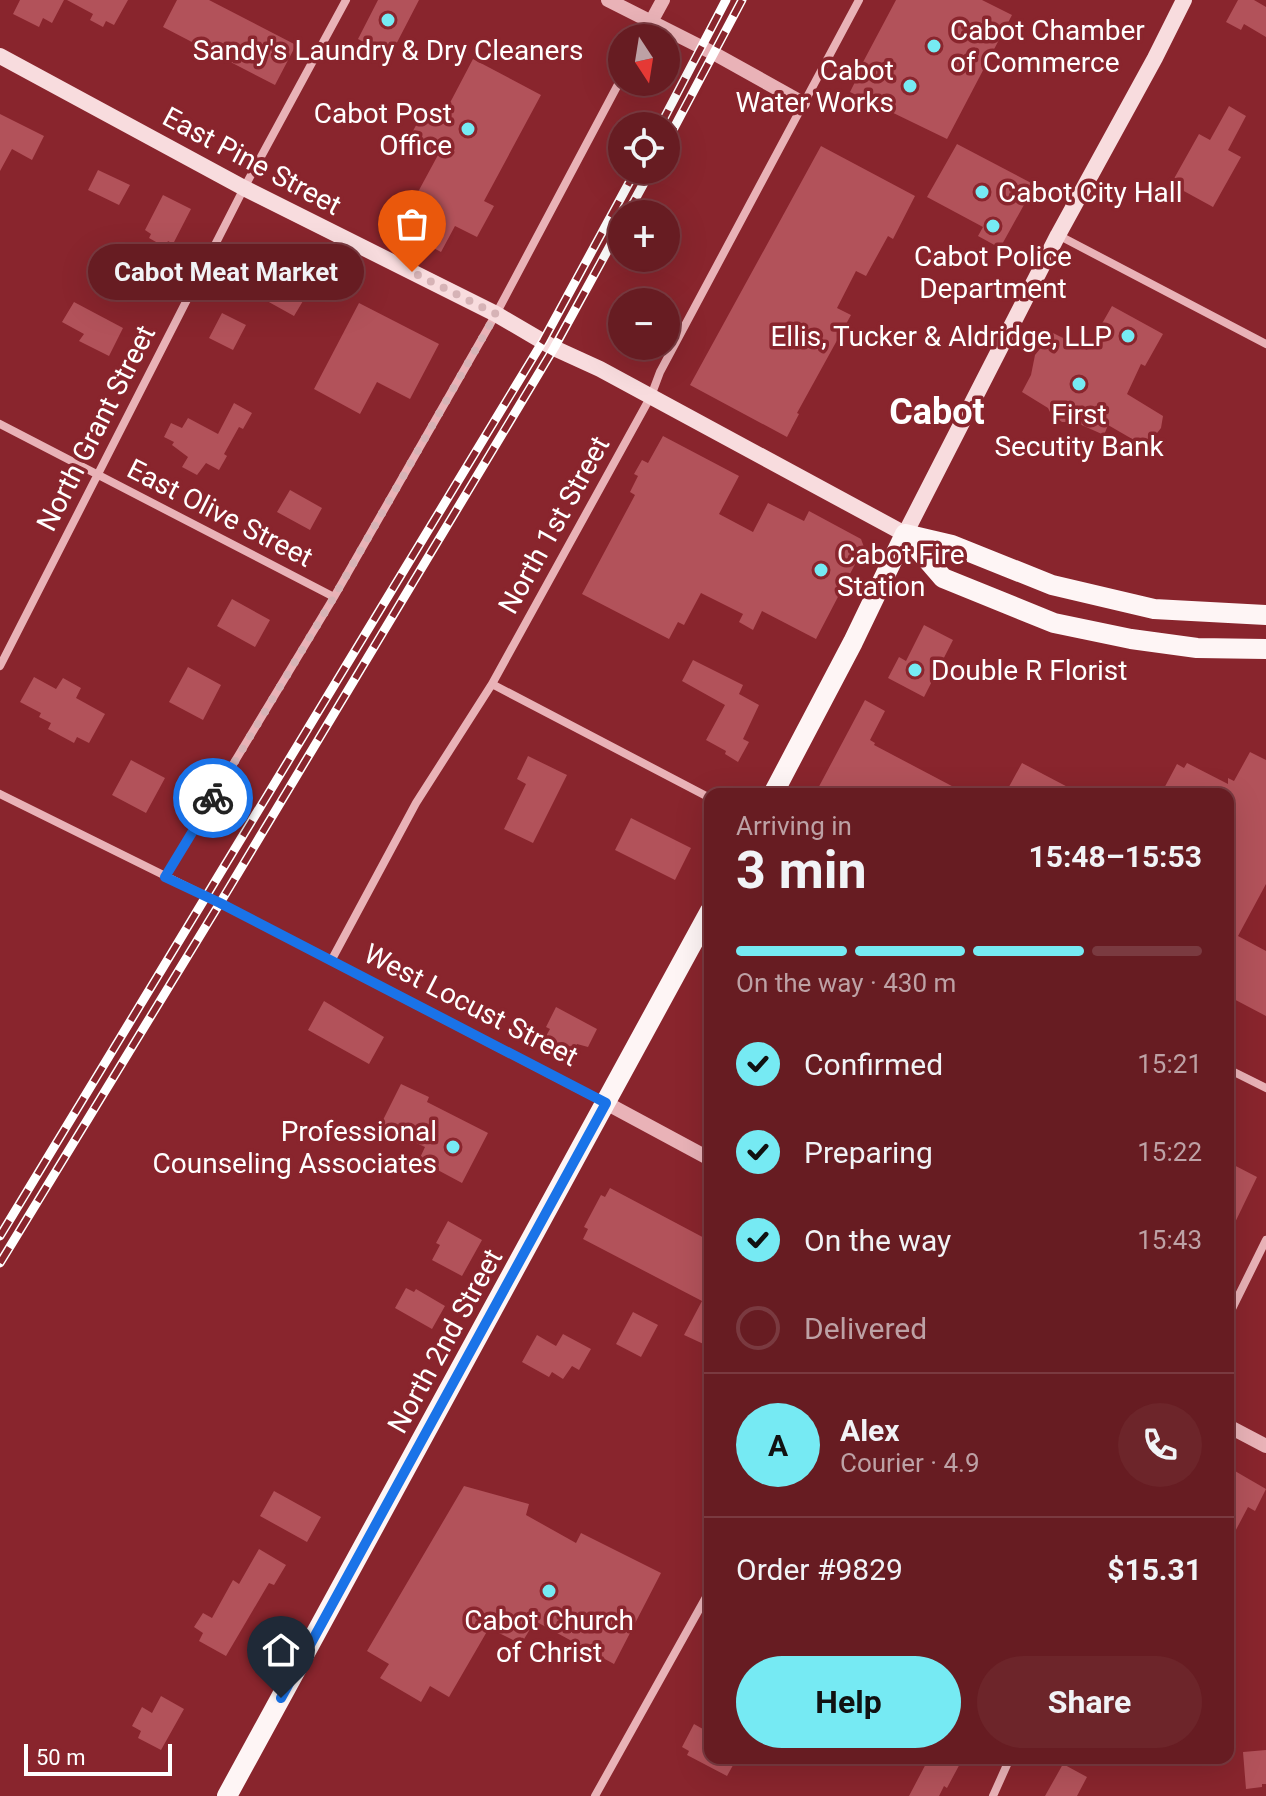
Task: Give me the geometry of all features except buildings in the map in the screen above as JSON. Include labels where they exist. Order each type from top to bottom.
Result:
[{"type":"main road","points":[[776,788],[1058,235],[1184,0]]},
{"type":"main road","name":"East Pine Street","points":[[0,56],[244,188],[496,314],[554,348],[651,396],[905,534]]},
{"type":"main road","points":[[905,534],[952,545],[1052,585],[1154,609],[1266,615]]},
{"type":"main road","points":[[905,534],[943,578],[1054,623],[1131,639],[1197,648],[1266,649]]},
{"type":"main road","name":"North 2nd Street","points":[[227,1796],[704,922]]},
{"type":"street","name":"North Grant Street","points":[[0,666],[244,188],[346,0]]},
{"type":"street","points":[[608,0],[803,103]]},
{"type":"street","points":[[651,22],[663,0]]},
{"type":"street","name":"North 1st Street","points":[[331,961],[416,803],[492,684],[651,396],[660,372],[859,0]]},
{"type":"street","points":[[165,877],[334,597],[496,314],[612,96]]},
{"type":"street","points":[[1058,235],[1266,344]]},
{"type":"street","name":"East Olive Street","points":[[0,424],[334,597]]},
{"type":"street","points":[[492,684],[704,795]]},
{"type":"street","name":"West Locust Street","points":[[0,794],[331,961],[704,1156]]},
{"type":"street","points":[[1234,1072],[1266,1088]]},
{"type":"street","points":[[1234,1305],[1266,1240]]},
{"type":"street","points":[[1234,1429],[1266,1446]]},
{"type":"street","points":[[595,1796],[704,1601]]},
{"type":"street","points":[[993,1796],[1007,1764]]},
{"type":"railway","points":[[667,112],[726,0]]},
{"type":"railway","points":[[680,117],[742,0]]},
{"type":"railway","points":[[0,1236],[543,341],[628,184]]},
{"type":"railway","points":[[635,200],[643,184]]},
{"type":"railway","points":[[0,1263],[554,348],[608,250]]},
{"type":"way so far","points":[[213,798],[334,597],[496,314],[412,272]]},
{"type":"place","name":"Sandy's Laundry & Dry Cleaners","points":[[388,20]]},
{"type":"place","name":"Cabot Chamber of Commerce","points":[[934,46]]},
{"type":"place","name":"Cabot Water Works","points":[[910,86]]},
{"type":"place","name":"Cabot Post Office","points":[[468,129]]},
{"type":"place","name":"Cabot City Hall","points":[[982,192]]},
{"type":"place","name":"Cabot Police Department","points":[[993,226]]},
{"type":"place","name":"Cabot Meat Market","points":[[412,272]]},
{"type":"place","name":"Ellis, Tucker & Aldridge, LLP","points":[[1128,336]]},
{"type":"place","name":"First Secutity Bank","points":[[1079,384]]},
{"type":"place","name":"Cabot Fire Station","points":[[821,570]]},
{"type":"place","name":"Double R Florist","points":[[915,670]]},
{"type":"place","name":"Professional Counseling Associates","points":[[453,1147]]},
{"type":"place","name":"Cabot Church of Christ","points":[[549,1591]]},
{"type":"district","name":"Cabot","points":[[937,412]]},
{"type":"route","points":[[213,798],[165,877],[606,1103],[281,1698]]}]
